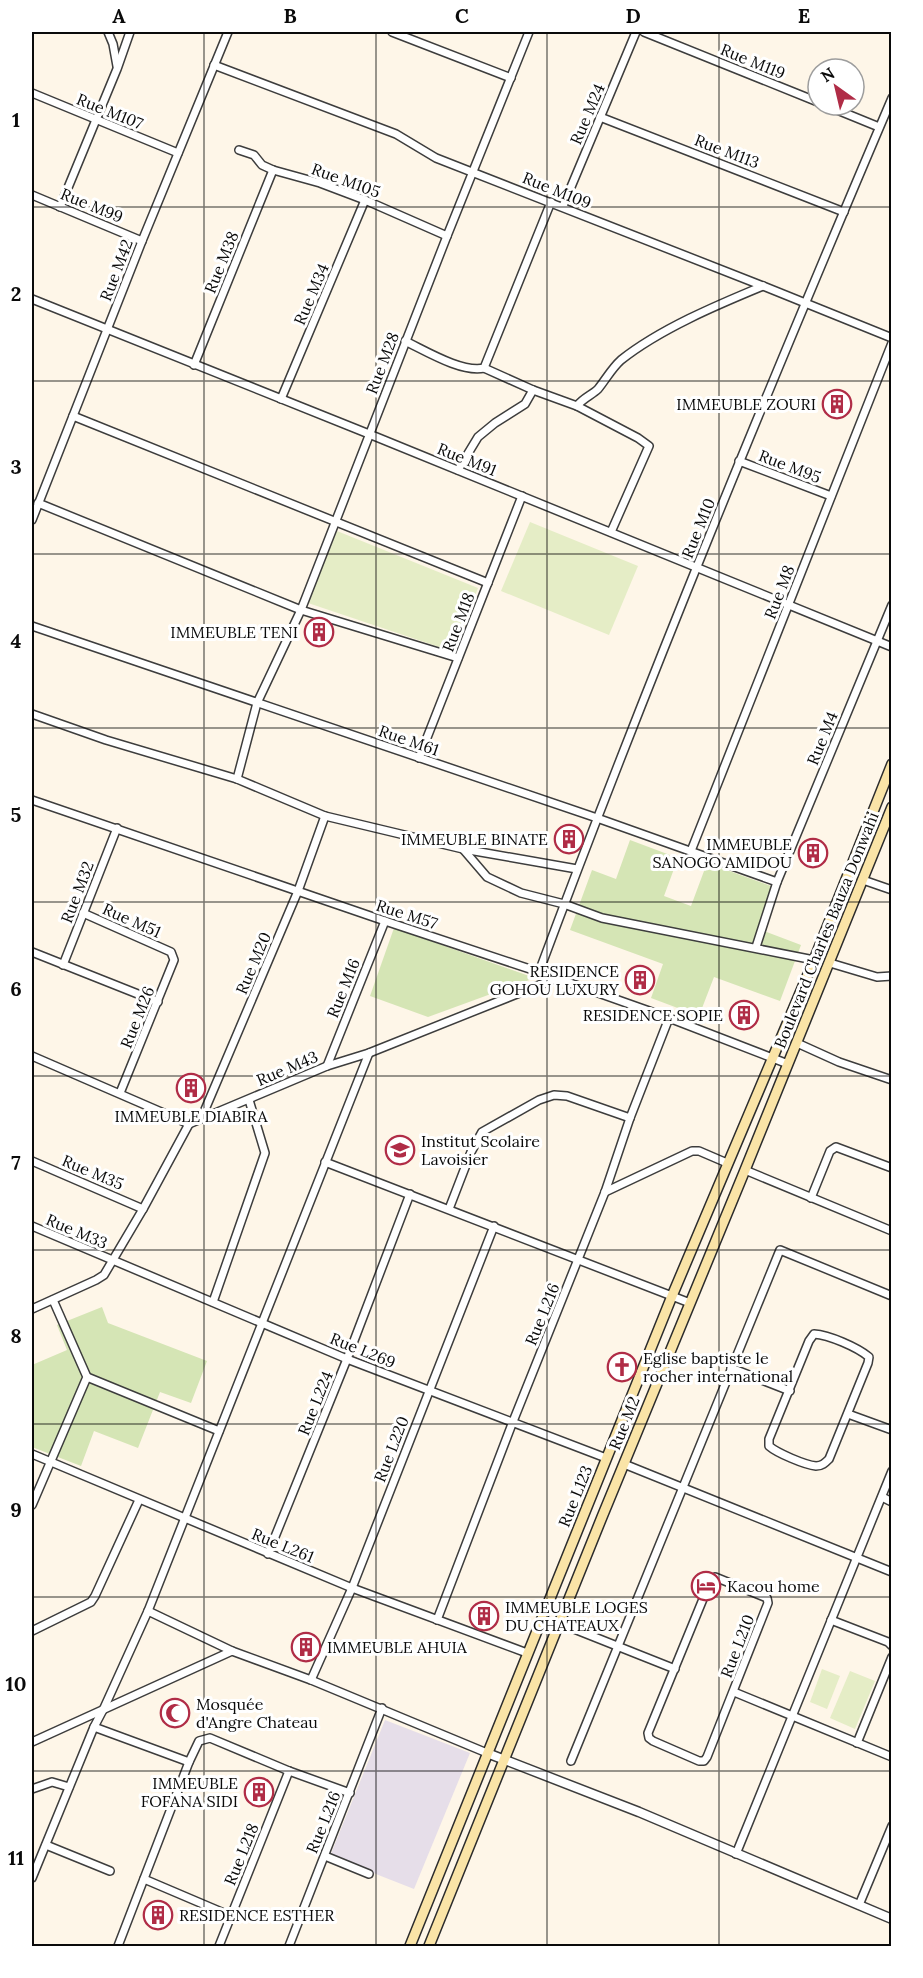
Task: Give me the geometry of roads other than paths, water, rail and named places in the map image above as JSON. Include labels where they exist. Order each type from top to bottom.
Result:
[{"type":"main road","name":"Boulevard Charles Bauza Donwahi","points":[[771,1058],[814,960],[891,764]]},
{"type":"main road","name":"Boulevard Charles Bauza Donwahi","points":[[788,1064],[862,880],[887,828],[891,807]]},
{"type":"main road","name":"Rue L123","points":[[410,1947],[606,1458],[771,1058]]},
{"type":"main road","name":"Rue M2","points":[[504,1760],[788,1064]]},
{"type":"main road","points":[[429,1947],[504,1760]]},
{"type":"street","points":[[108,32],[113,44],[117,69]]},
{"type":"street","points":[[60,207],[130,32]]},
{"type":"street","name":"Rue M42","points":[[32,520],[142,240],[228,32]]},
{"type":"street","points":[[392,32],[511,78]]},
{"type":"street","name":"Rue M28","points":[[237,779],[257,703],[301,610],[405,341],[529,32]]},
{"type":"street","name":"Rue M24","points":[[563,206],[636,32]]},
{"type":"street","name":"Rue M119","points":[[644,32],[806,97]]},
{"type":"street","name":"Rue M109","points":[[214,65],[396,134],[436,158],[763,285],[891,338]]},
{"type":"street","name":"Rue M107","points":[[32,93],[178,153]]},
{"type":"street","name":"Rue M10","points":[[539,972],[577,869],[739,461],[891,98]]},
{"type":"street","name":"Rue M113","points":[[600,117],[844,212]]},
{"type":"street","points":[[854,117],[879,127]]},
{"type":"street","name":"Rue M105","points":[[239,150],[254,155],[262,165],[273,170],[320,183],[365,200],[447,236]]},
{"type":"street","name":"Rue M38","points":[[194,365],[273,170]]},
{"type":"street","name":"Rue M99","points":[[32,195],[142,240]]},
{"type":"street","name":"Rue M34","points":[[281,399],[365,200]]},
{"type":"street","points":[[484,368],[551,202]]},
{"type":"street","points":[[577,406],[596,391],[620,361],[644,344],[705,310],[763,285]]},
{"type":"street","name":"Rue M91","points":[[32,299],[697,566],[891,647]]},
{"type":"street","points":[[405,341],[466,368],[484,368],[533,390],[577,406],[649,446],[611,532]]},
{"type":"street","name":"Rue M8","points":[[691,851],[891,343]]},
{"type":"street","points":[[458,470],[478,437],[525,404],[533,390]]},
{"type":"street","points":[[73,416],[488,583]]},
{"type":"street","name":"Rue M95","points":[[739,461],[831,496]]},
{"type":"street","name":"Rue M18","points":[[419,758],[522,496]]},
{"type":"street","points":[[38,503],[301,610],[458,658]]},
{"type":"street","name":"Rue M4","points":[[756,947],[777,882],[891,605]]},
{"type":"street","name":"Rue M61","points":[[32,626],[597,818],[777,882]]},
{"type":"street","points":[[32,714],[106,740],[237,779],[325,816],[463,849],[577,869]]},
{"type":"street","name":"Rue M57","points":[[32,800],[557,978],[788,1064]]},
{"type":"street","name":"Rue M20","points":[[201,1119],[298,891],[325,816]]},
{"type":"street","name":"Rue M32","points":[[63,965],[117,828]]},
{"type":"street","points":[[463,849],[487,877],[521,893],[564,904],[602,918],[814,960]]},
{"type":"street","points":[[862,880],[891,890]]},
{"type":"street","name":"Rue M51","points":[[83,913],[171,952]]},
{"type":"street","name":"Rue M16","points":[[327,1066],[385,921]]},
{"type":"street","points":[[32,952],[158,1002]]},
{"type":"street","name":"Rue M26","points":[[120,1093],[174,960],[171,952]]},
{"type":"street","points":[[830,963],[877,977],[891,976]]},
{"type":"street","name":"Rue M43","points":[[189,1124],[327,1066],[369,1053],[557,978]]},
{"type":"street","name":"Rue L216","points":[[436,1620],[579,1260],[669,1018]]},
{"type":"street","points":[[797,1043],[839,1062],[891,1080]]},
{"type":"street","points":[[32,1871],[46,1845],[94,1727],[148,1611],[369,1053]]},
{"type":"street","points":[[32,1056],[189,1124],[104,1275],[32,1309]]},
{"type":"street","points":[[449,1209],[471,1152],[482,1132],[539,1100],[554,1095],[567,1096],[630,1118]]},
{"type":"street","points":[[213,1302],[265,1153],[249,1100]]},
{"type":"street","points":[[812,1198],[830,1150],[836,1147],[891,1168]]},
{"type":"street","points":[[605,1192],[692,1151],[699,1151],[728,1163]]},
{"type":"street","name":"Rue M35","points":[[32,1161],[143,1209]]},
{"type":"street","points":[[326,1162],[690,1303]]},
{"type":"street","points":[[745,1170],[891,1231]]},
{"type":"street","name":"Rue L224","points":[[268,1554],[347,1359],[410,1194]]},
{"type":"street","name":"Rue M33","points":[[32,1226],[113,1261]]},
{"type":"street","name":"Rue L220","points":[[311,1680],[352,1588],[494,1226]]},
{"type":"street","points":[[571,1761],[780,1250],[891,1296]]},
{"type":"street","name":"Rue L269","points":[[113,1261],[347,1359],[512,1424],[606,1458]]},
{"type":"street","points":[[53,1300],[87,1377],[219,1431]]},
{"type":"street","points":[[814,1335],[822,1335],[869,1356],[848,1414],[829,1459],[823,1465],[815,1466],[775,1451],[769,1446],[769,1439],[809,1341],[814,1335]]},
{"type":"street","points":[[731,1368],[790,1391]]},
{"type":"street","points":[[32,1505],[87,1377]]},
{"type":"street","points":[[848,1414],[891,1430]]},
{"type":"street","name":"Rue L261","points":[[32,1454],[352,1588],[527,1653]]},
{"type":"street","points":[[624,1464],[891,1572]]},
{"type":"street","points":[[736,1854],[891,1471]]},
{"type":"street","points":[[882,1497],[891,1502]]},
{"type":"street","points":[[32,1631],[90,1602],[95,1596],[139,1500]]},
{"type":"street","name":"Rue L210","points":[[715,1577],[720,1577],[767,1598],[768,1603],[734,1692],[704,1761],[699,1761],[649,1738],[648,1733],[710,1582],[715,1577]]},
{"type":"street","points":[[148,1611],[231,1651],[382,1708],[504,1760],[639,1812],[891,1919]]},
{"type":"street","points":[[831,1620],[888,1642],[891,1646]]},
{"type":"street","points":[[559,1623],[675,1669]]},
{"type":"street","points":[[32,1742],[231,1651]]},
{"type":"street","points":[[857,1743],[891,1657]]},
{"type":"street","points":[[734,1692],[891,1757]]},
{"type":"street","name":"Rue L216","points":[[289,1947],[382,1708]]},
{"type":"street","points":[[94,1727],[189,1762]]},
{"type":"street","points":[[118,1947],[189,1762],[200,1741],[210,1738],[289,1772],[350,1793]]},
{"type":"street","name":"Rue L218","points":[[219,1947],[289,1772]]},
{"type":"street","points":[[32,1789],[52,1782],[69,1787]]},
{"type":"street","points":[[859,1905],[891,1826]]},
{"type":"street","points":[[46,1845],[110,1871]]},
{"type":"street","points":[[324,1856],[369,1874]]},
{"type":"street","points":[[144,1879],[231,1916]]},
{"type":"place","name":"IMMEUBLE ZOURI","points":[[837,404]]},
{"type":"place","name":"IMMEUBLE TENI","points":[[319,632]]},
{"type":"place","name":"IMMEUBLE BINATE","points":[[569,839]]},
{"type":"place","name":"IMMEUBLE SANOGO AMIDOU","points":[[813,853]]},
{"type":"place","name":"RESIDENCE GOHOU LUXURY","points":[[640,980]]},
{"type":"place","name":"RESIDENCE SOPIE","points":[[744,1015]]},
{"type":"place","name":"IMMEUBLE DIABIRA","points":[[191,1088]]},
{"type":"place","name":"Institut Scolaire Lavoisier","points":[[400,1150]]},
{"type":"place","name":"Eglise baptiste le rocher international","points":[[622,1367]]},
{"type":"place","name":"Kacou home","points":[[706,1586]]},
{"type":"place","name":"IMMEUBLE LOGES DU CHATEAUX","points":[[484,1616]]},
{"type":"place","name":"IMMEUBLE AHUIA","points":[[306,1647]]},
{"type":"place","name":"Mosquée d'Angre Chateau","points":[[175,1713]]},
{"type":"place","name":"IMMEUBLE FOFANA SIDI","points":[[259,1792]]},
{"type":"place","name":"RESIDENCE ESTHER","points":[[158,1915]]}]
